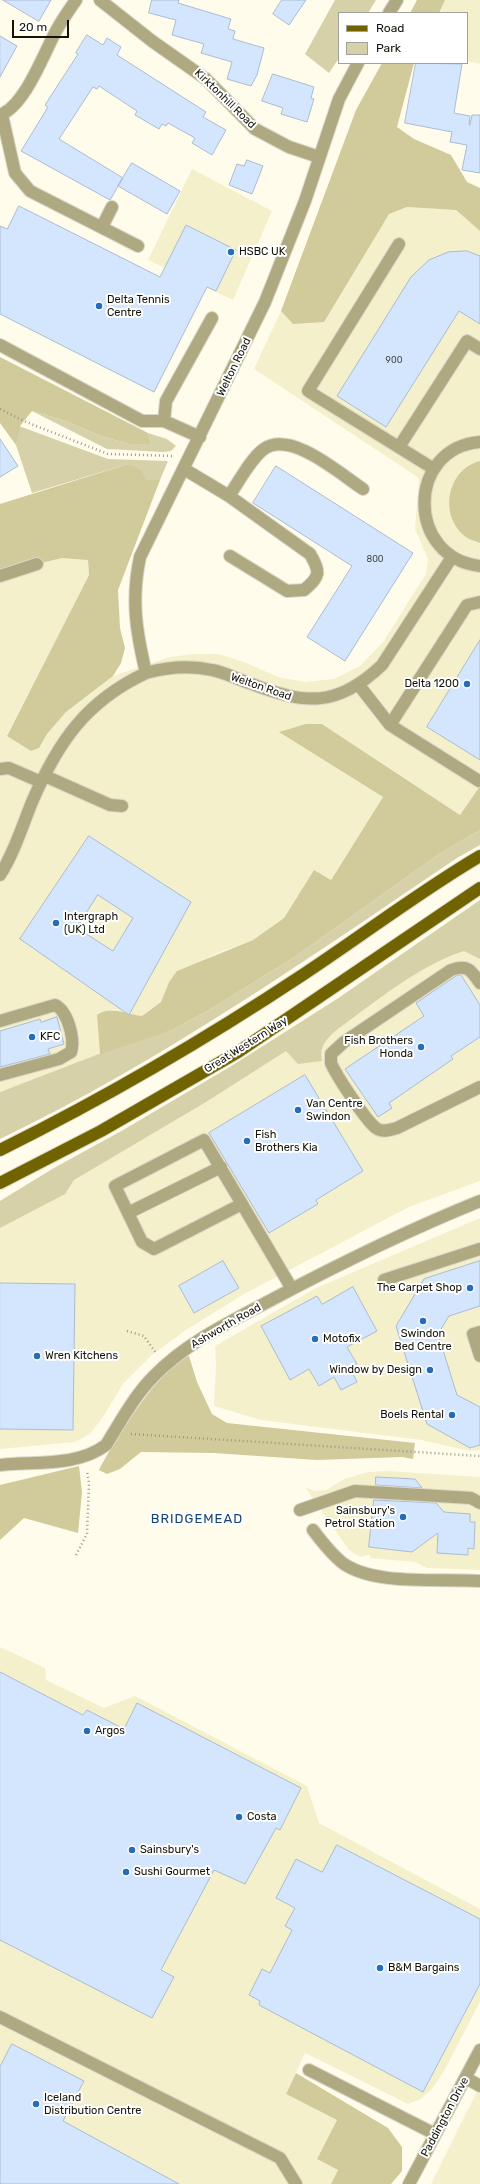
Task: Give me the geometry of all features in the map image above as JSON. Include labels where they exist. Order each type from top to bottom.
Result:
[{"type":"main road","points":[[0,1150],[96,1101],[196,1043],[304,974],[480,856]]},
{"type":"main road","name":"Great Western Way","points":[[0,1183],[108,1127],[238,1052],[480,888]]},
{"type":"street","points":[[76,0],[56,31],[26,88],[14,105],[1,115],[12,162],[15,173],[21,183],[38,197],[102,227],[138,246]]},
{"type":"street","name":"Kirktonhill Road","points":[[100,0],[152,42],[206,78],[255,129],[289,147],[319,157]]},
{"type":"street","points":[[390,12],[397,0]]},
{"type":"street","name":"Welton Road","points":[[146,673],[136,632],[134,601],[136,574],[145,542],[200,437],[268,296],[305,201],[339,99],[357,64]]},
{"type":"street","points":[[102,227],[112,207]]},
{"type":"street","points":[[399,244],[308,391],[434,469]]},
{"type":"street","points":[[164,421],[166,401],[212,318]]},
{"type":"street","points":[[399,447],[467,341],[480,349]]},
{"type":"street","points":[[0,345],[142,421],[164,421],[200,437]]},
{"type":"street","points":[[480,442],[458,448],[444,457],[434,469],[426,487],[423,506],[427,526],[437,543],[452,557],[470,565],[480,566]]},
{"type":"street","points":[[229,496],[257,456],[264,449],[275,445],[287,444],[299,448],[363,489]]},
{"type":"street","points":[[184,468],[229,496],[310,554],[316,565],[318,574],[314,582],[304,590],[287,591],[230,556]]},
{"type":"street","name":"Welton Road","points":[[1,870],[43,779],[67,736],[93,706],[120,686],[146,673],[163,668],[189,666],[214,670],[284,697],[302,700],[328,697],[358,684],[382,665],[396,646],[452,557]]},
{"type":"street","points":[[0,576],[37,564]]},
{"type":"street","points":[[390,725],[467,605],[480,602]]},
{"type":"street","points":[[358,684],[390,725],[480,781]]},
{"type":"street","points":[[0,769],[9,768],[43,779],[110,805],[122,806]]},
{"type":"street","points":[[480,983],[469,970],[461,966],[451,970],[344,1042],[331,1054],[330,1063],[376,1129],[385,1131],[397,1128],[480,1087]]},
{"type":"street","points":[[0,1021],[55,1005],[65,1016],[73,1042],[71,1052],[59,1059],[0,1075]]},
{"type":"street","points":[[242,1204],[154,1249],[142,1242],[115,1186],[204,1140],[221,1167],[292,1289]]},
{"type":"street","points":[[128,1213],[221,1167]]},
{"type":"street","name":"Ashworth Road","points":[[0,1466],[68,1460],[84,1457],[99,1451],[106,1446],[137,1394],[186,1349],[227,1324],[363,1252],[480,1201]]},
{"type":"street","points":[[384,1280],[480,1249]]},
{"type":"street","points":[[480,1332],[473,1334],[480,1356]]},
{"type":"street","points":[[300,1510],[355,1491],[471,1498],[480,1503]]},
{"type":"street","points":[[313,1530],[336,1557],[354,1570],[368,1575],[390,1579],[480,1580]]},
{"type":"street","points":[[0,2017],[280,2158],[296,2184]]},
{"type":"street","name":"Paddington Drive","points":[[409,2184],[480,2050]]},
{"type":"street","points":[[309,2070],[435,2134]]},
{"type":"street","points":[[466,2078],[480,2086]]},
{"type":"path","points":[[0,409],[26,422],[108,454],[190,456]]},
{"type":"path","points":[[127,1332],[144,1336],[166,1366]]},
{"type":"path","points":[[115,1432],[171,1438],[480,1456]]},
{"type":"path","points":[[76,1556],[87,1534],[89,1483],[84,1457]]},
{"type":"shaded area","points":[[417,0],[445,0],[439,12],[411,12]]},
{"type":"shaded area","points":[[445,0],[480,0],[480,64],[468,61],[468,12],[439,12]]},
{"type":"shaded area","points":[[381,64],[414,64],[397,127],[414,139],[451,155],[467,182],[480,188],[480,231],[456,210],[407,207],[389,214],[324,322],[293,324],[281,311],[356,110]]},
{"type":"shaded area","points":[[192,169],[272,211],[233,300],[148,260]]},
{"type":"shaded area","points":[[407,207],[456,210],[480,231],[480,786],[460,815],[322,724],[280,732],[383,797],[330,881],[314,870],[284,918],[253,940],[215,954],[169,982],[161,1002],[142,1016],[129,1015],[113,1009],[97,1015],[100,1054],[0,1092],[0,573],[62,558],[88,559],[89,575],[7,735],[31,751],[39,748],[47,734],[66,712],[113,676],[170,657],[194,654],[218,654],[244,662],[278,677],[305,682],[334,679],[360,666],[383,642],[426,574],[428,559],[415,529],[419,478],[254,369],[281,311],[293,324],[389,214]]},
{"type":"shaded area","points":[[0,357],[148,433],[151,444],[129,444],[101,436],[63,420],[32,411],[20,426],[16,445],[0,423]]},
{"type":"shaded area","points":[[480,461],[480,543],[469,539],[457,528],[449,506],[450,494],[460,473],[469,466]]},
{"type":"shaded area","points":[[128,464],[141,470],[146,480],[160,480],[118,590],[120,628],[125,648],[121,663],[113,676],[66,712],[47,734],[39,748],[31,751],[7,736],[89,575],[88,560],[62,558],[0,573],[0,504]]},
{"type":"shaded area","points":[[306,724],[322,724],[460,815],[480,786],[480,830],[439,854],[293,958],[209,1010],[172,1030],[100,1054],[97,1015],[108,1011],[119,1011],[142,1016],[161,1002],[169,982],[177,971],[253,940],[284,918],[314,870],[331,880],[383,797],[279,732]]},
{"type":"shaded area","points":[[480,900],[480,1181],[409,1207],[244,1294],[186,1330],[152,1355],[123,1384],[103,1417],[90,1434],[75,1442],[0,1449],[0,1201],[54,1168],[125,1129],[233,1065],[337,999]]},
{"type":"shaded area","points":[[480,1218],[480,1450],[470,1451],[421,1440],[261,1420],[214,1406],[216,1364],[215,1346],[316,1288]]},
{"type":"shaded area","points":[[189,1356],[197,1382],[212,1414],[227,1423],[415,1443],[413,1459],[402,1457],[317,1460],[214,1453],[141,1452],[120,1469],[107,1474],[99,1470],[126,1424],[152,1389],[178,1362]]},
{"type":"shaded area","points":[[79,1466],[82,1492],[78,1533],[24,1518],[0,1540],[0,1485]]},
{"type":"shaded area","name":"Sainsbury's Petrol Station","points":[[388,1471],[480,1477],[480,1570],[427,1568],[415,1562],[370,1558],[370,1555],[360,1557],[349,1550],[305,1487],[315,1491],[326,1490],[344,1479],[368,1472]]},
{"type":"shaded area","points":[[0,1647],[45,1668],[46,1680],[104,1708],[135,1696],[307,1786],[319,1823],[480,1909],[480,2002],[444,2071],[432,2089],[421,2099],[408,2104],[305,2053],[286,2094],[337,2120],[317,2159],[338,2170],[331,2184],[0,2184]]},
{"type":"shaded area","points":[[296,2073],[388,2128],[402,2147],[402,2171],[391,2184],[331,2184],[338,2170],[317,2159],[337,2120],[286,2094]]},
{"type":"shaded area","points":[[480,2086],[480,2184],[431,2184],[463,2119]]},
{"type":"green space","points":[[335,0],[376,0],[369,12],[338,12],[338,60],[329,73],[305,54]]},
{"type":"green space","points":[[32,411],[63,420],[101,436],[129,444],[151,444],[148,433],[167,439],[176,446],[171,451],[163,452],[107,449]]},
{"type":"green space","points":[[19,426],[108,459],[168,461],[160,480],[146,480],[128,464],[32,493],[16,445]]},
{"type":"green space","points":[[480,830],[480,845],[457,858],[234,1007],[119,1076],[60,1109],[0,1139],[0,1092],[130,1042],[172,1030],[209,1010],[293,958],[439,854]]},
{"type":"green space","points":[[480,900],[480,959],[464,951],[435,963],[393,989],[334,1032],[323,1046],[322,1061],[298,1064],[286,1051],[206,1102],[74,1180],[65,1194],[0,1228],[0,1201],[54,1168],[125,1129],[233,1065],[337,999]]},
{"type":"building","points":[[3,0],[51,0],[39,21]]},
{"type":"building","points":[[152,0],[179,0],[178,3],[231,19],[228,29],[235,31],[233,39],[264,48],[257,75],[251,86],[227,79],[232,62],[201,53],[204,44],[172,35],[176,20],[149,13]]},
{"type":"building","points":[[282,0],[306,0],[289,25],[273,14]]},
{"type":"building","points":[[87,35],[103,45],[107,38],[121,47],[117,55],[206,112],[203,117],[226,130],[212,155],[192,143],[195,138],[168,123],[166,126],[162,124],[159,129],[135,115],[137,111],[99,86],[97,89],[93,87],[59,139],[123,178],[110,200],[21,151],[48,107],[45,105],[78,54],[76,53]]},
{"type":"building","points":[[0,36],[17,46],[0,77]]},
{"type":"building","points":[[416,64],[462,64],[454,113],[470,116],[469,125],[472,115],[480,115],[480,173],[462,170],[467,145],[450,142],[452,132],[405,123]]},
{"type":"building","points":[[273,74],[314,87],[311,98],[314,99],[307,122],[281,114],[283,108],[262,101]]},
{"type":"building","points":[[247,160],[263,166],[252,194],[229,185],[237,164],[244,166]]},
{"type":"building","points":[[132,163],[180,191],[167,214],[118,186]]},
{"type":"building","name":"Delta Tennis Centre","points":[[19,206],[160,277],[186,225],[236,250],[216,291],[207,287],[154,392],[0,314],[0,226],[7,229]]},
{"type":"building","points":[[467,251],[480,256],[480,324],[459,311],[386,427],[337,396],[411,277],[429,260],[448,252]]},
{"type":"building","points":[[0,439],[18,466],[0,477]]},
{"type":"building","points":[[276,466],[413,553],[345,661],[307,637],[352,566],[253,503]]},
{"type":"building","name":"Delta 1200","points":[[480,640],[480,760],[427,727]]},
{"type":"building","name":"Intergraph (UK) Ltd","points":[[89,836],[191,902],[129,1015],[20,939]],"holes":[[[98,895],[133,918],[113,951],[77,928]]]},
{"type":"building","name":"Fish Brothers Honda","points":[[461,975],[480,1005],[480,1037],[451,1056],[453,1059],[389,1103],[392,1108],[378,1117],[345,1069],[424,1016],[416,1003],[456,976]]},
{"type":"building","name":"KFC","points":[[57,1017],[64,1044],[48,1049],[50,1054],[0,1067],[0,1031],[40,1019],[41,1022]]},
{"type":"building","points":[[305,1075],[363,1171],[316,1200],[318,1204],[269,1233],[209,1133]]},
{"type":"building","points":[[223,1261],[239,1288],[194,1313],[179,1286]]},
{"type":"building","points":[[480,1261],[480,1306],[449,1316],[438,1334],[457,1395],[480,1407],[480,1445],[470,1448],[427,1424],[396,1326],[424,1279]]},
{"type":"building","name":"Wren Kitchens","points":[[0,1283],[75,1284],[73,1430],[0,1429]]},
{"type":"building","name":"Motofix","points":[[353,1287],[377,1331],[347,1347],[357,1364],[350,1368],[357,1382],[341,1390],[334,1377],[319,1386],[309,1369],[290,1380],[261,1326],[317,1296],[322,1304]]},
{"type":"building","points":[[376,1477],[415,1479],[422,1488],[376,1485]]},
{"type":"building","points":[[374,1500],[436,1503],[444,1512],[470,1514],[470,1522],[475,1522],[474,1549],[468,1548],[468,1555],[437,1553],[438,1533],[412,1552],[369,1547]]},
{"type":"building","name":"Sainsbury's","points":[[0,1672],[83,1715],[87,1710],[124,1729],[137,1703],[301,1788],[280,1830],[276,1828],[245,1884],[214,1870],[161,1970],[174,1977],[152,2018],[0,1940]]},
{"type":"building","points":[[337,1845],[480,1919],[480,1984],[423,2092],[259,2005],[260,2001],[249,1995],[262,1969],[270,1973],[292,1930],[285,1926],[295,1908],[276,1898],[296,1859],[322,1872]]},
{"type":"building","name":"Iceland Distribution Centre","points":[[12,2044],[84,2081],[63,2121],[179,2184],[0,2184],[0,2067]]},
{"type":"place","name":"HSBC UK","points":[[231,252]]},
{"type":"place","name":"Delta Tennis Centre","points":[[99,306]]},
{"type":"place","name":"Delta 1200","points":[[467,684]]},
{"type":"place","name":"Intergraph (UK) Ltd","points":[[56,923]]},
{"type":"place","name":"KFC","points":[[32,1037]]},
{"type":"place","name":"Fish Brothers Honda","points":[[421,1047]]},
{"type":"place","name":"Van Centre Swindon","points":[[298,1110]]},
{"type":"place","name":"Fish Brothers Kia","points":[[247,1141]]},
{"type":"place","name":"The Carpet Shop","points":[[470,1288]]},
{"type":"place","name":"Swindon Bed Centre","points":[[423,1321]]},
{"type":"place","name":"Motofix","points":[[315,1339]]},
{"type":"place","name":"Wren Kitchens","points":[[37,1356]]},
{"type":"place","name":"Window by Design","points":[[430,1370]]},
{"type":"place","name":"Boels Rental","points":[[452,1415]]},
{"type":"place","name":"Sainsbury's Petrol Station","points":[[403,1517]]},
{"type":"place","name":"Argos","points":[[87,1731]]},
{"type":"place","name":"Costa","points":[[239,1817]]},
{"type":"place","name":"Sainsbury's","points":[[132,1850]]},
{"type":"place","name":"Sushi Gourmet","points":[[126,1872]]},
{"type":"place","name":"B&M Bargains","points":[[380,1968]]},
{"type":"place","name":"Iceland Distribution Centre","points":[[36,2104]]},
{"type":"district","name":"BRIDGEMEAD","points":[[197,1519]]}]
